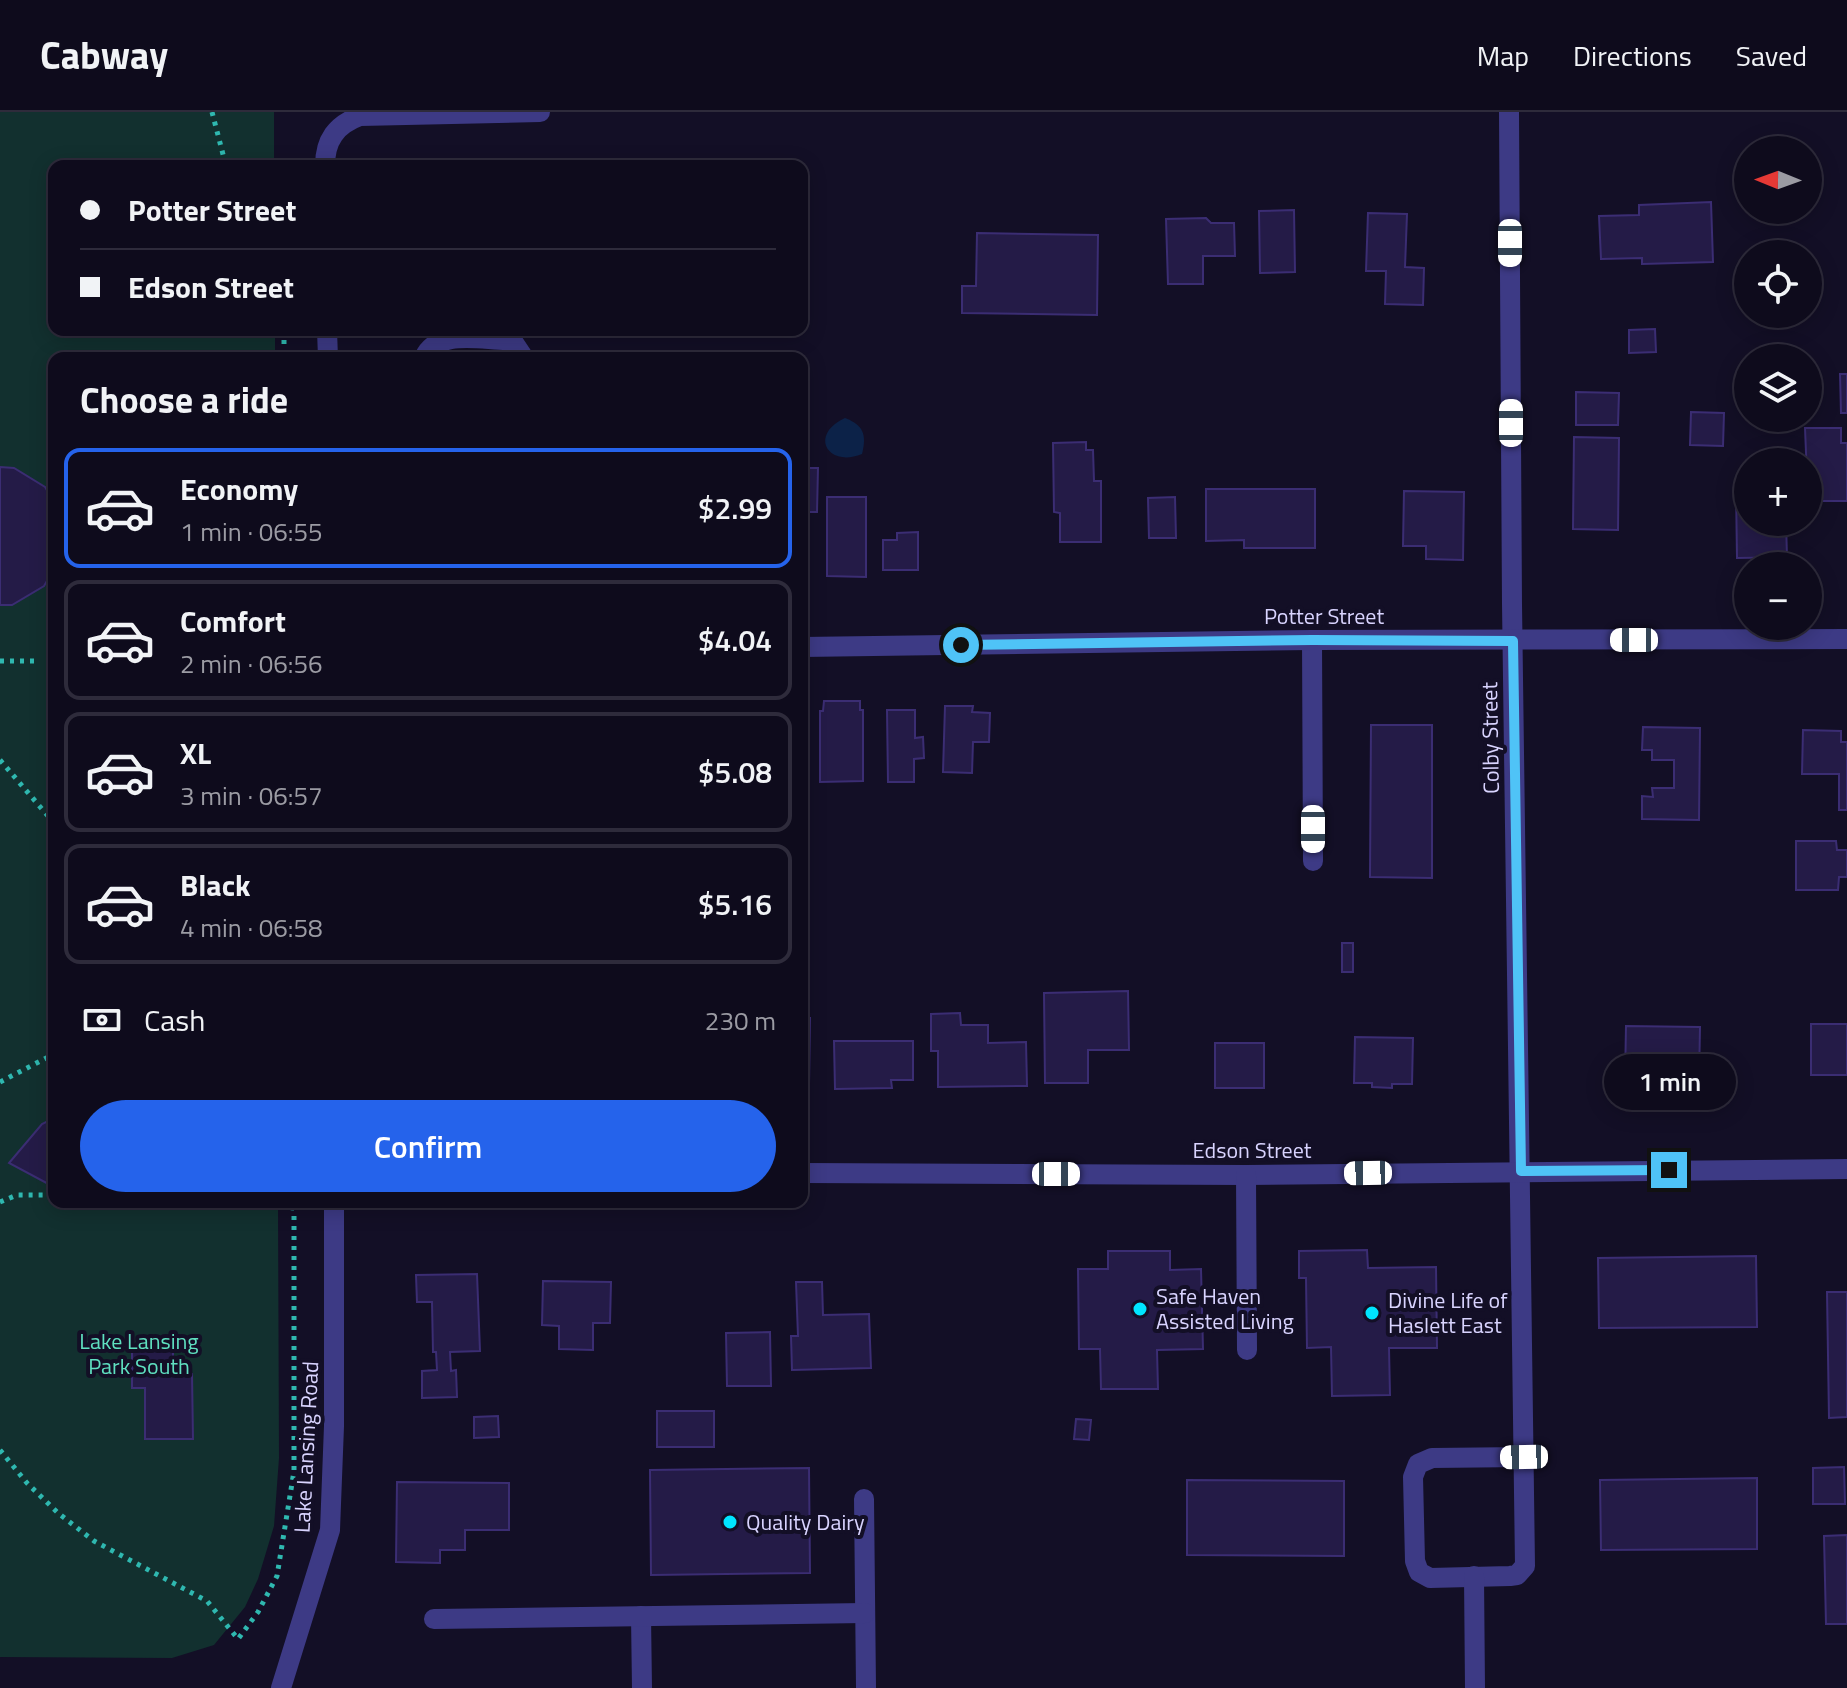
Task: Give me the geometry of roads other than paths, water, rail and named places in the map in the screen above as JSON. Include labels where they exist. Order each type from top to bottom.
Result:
[{"type":"street","points":[[325,160],[326,149],[336,130],[360,116],[540,112]]},
{"type":"street","name":"Colby Street","points":[[1509,112],[1513,641],[1521,1171],[1524,1457],[1525,1566],[1517,1575],[1430,1578],[1419,1572],[1415,1567],[1415,1470],[1424,1460],[1524,1457]]},
{"type":"street","points":[[428,352],[431,346],[450,339],[506,340],[514,343],[520,352]]},
{"type":"street","name":"Potter Street","points":[[808,647],[1312,640],[1847,639]]},
{"type":"street","points":[[1312,640],[1313,861]]},
{"type":"street","name":"Edson Street","points":[[808,1173],[1246,1175],[1847,1169]]},
{"type":"street","points":[[1246,1175],[1247,1350]]},
{"type":"street","name":"Lake Lansing Road","points":[[281,1688],[330,1530],[334,1426],[334,1208]]},
{"type":"street","points":[[864,1499],[866,1688]]},
{"type":"street","points":[[1474,1576],[1475,1688]]},
{"type":"street","points":[[434,1619],[865,1613]]},
{"type":"street","points":[[641,1616],[642,1688]]},
{"type":"water","points":[[845,418],[862,431],[862,454],[840,457],[827,448],[827,433]]},
{"type":"place","name":"Safe Haven Assisted Living","points":[[1140,1309]]},
{"type":"place","name":"Divine Life of Haslett East","points":[[1372,1313]]},
{"type":"place","name":"Quality Dairy","points":[[730,1522]]},
{"type":"park label","name":"Lake Lansing Park South","points":[[139,1354]]}]
